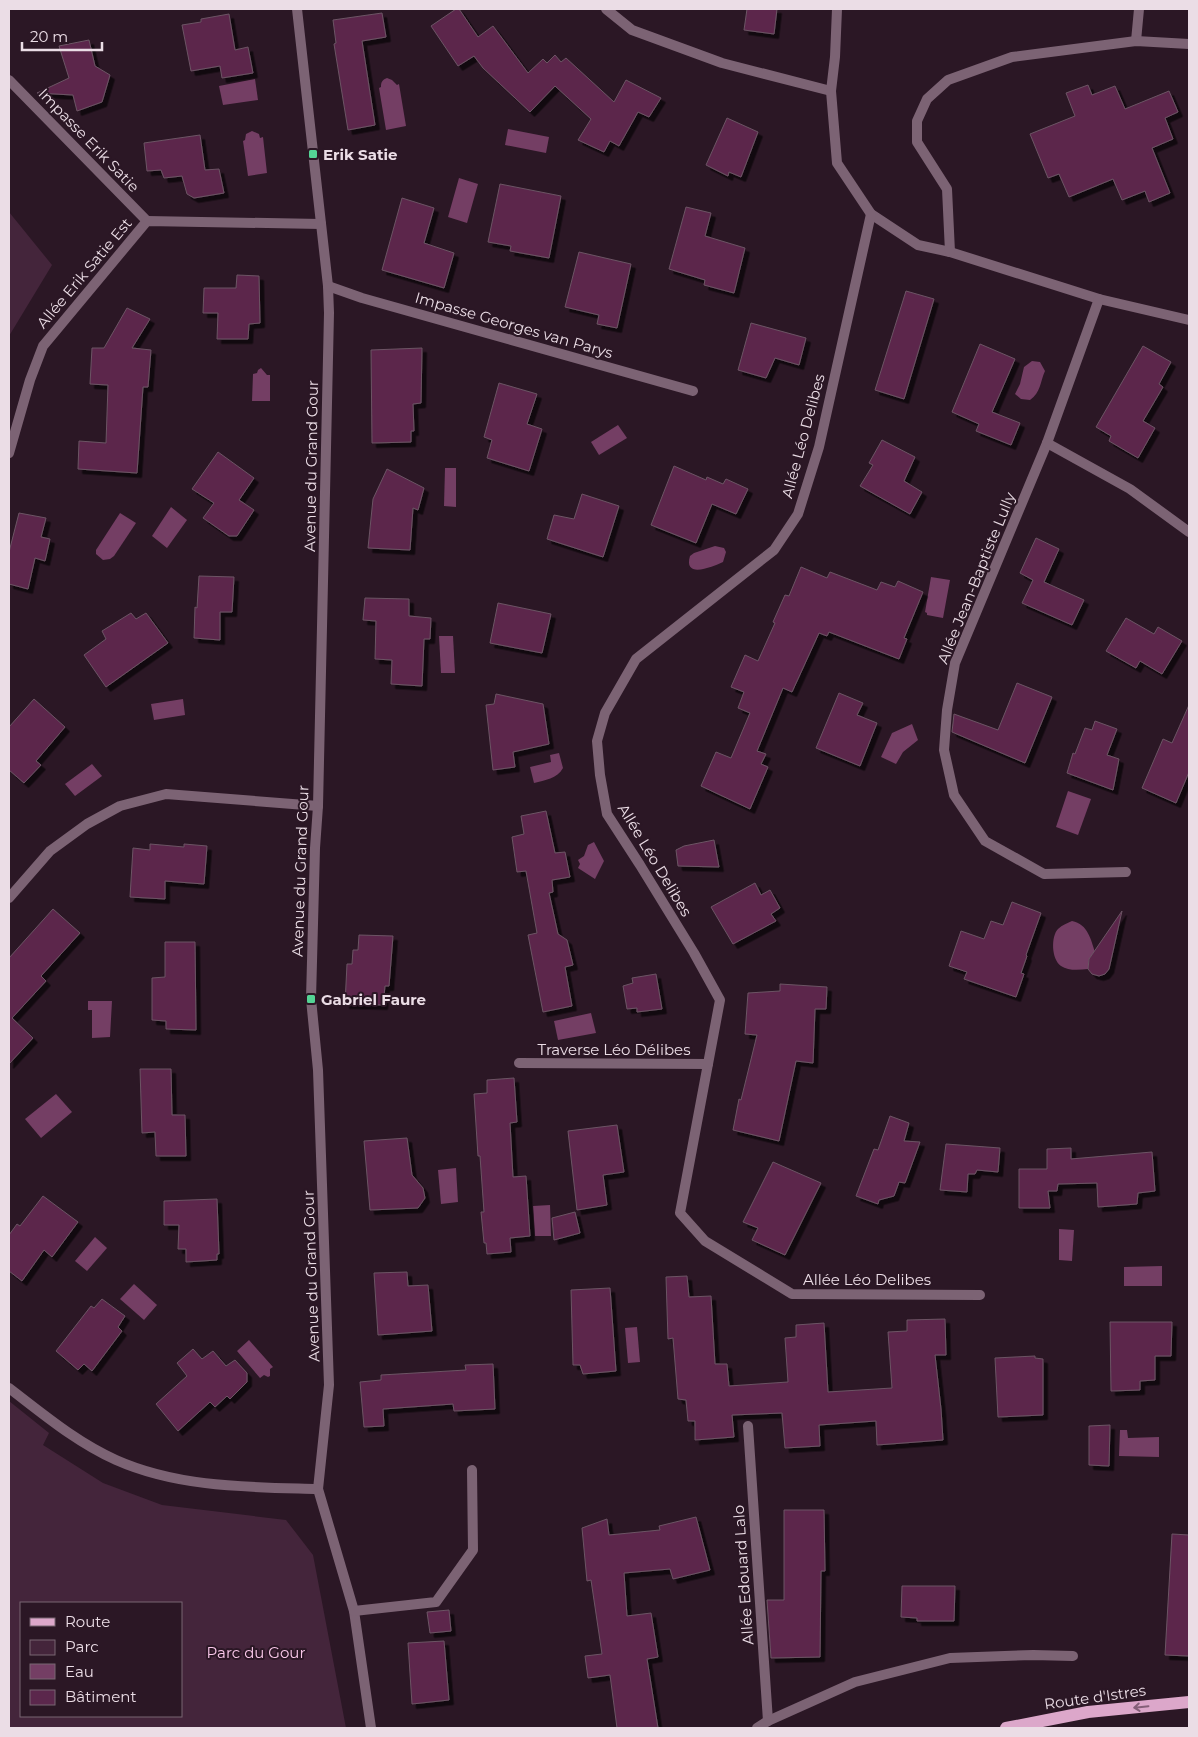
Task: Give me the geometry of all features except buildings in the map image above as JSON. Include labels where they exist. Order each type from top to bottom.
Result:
[{"type":"main road","name":"Route d'Istres","points":[[1006,1728],[1088,1712],[1189,1702]]},
{"type":"street","name":"Avenue du Grand Gour","points":[[297,9],[328,286],[329,323],[318,806],[311,998],[318,1070],[330,1384],[318,1489],[354,1612],[371,1728]]},
{"type":"street","points":[[606,9],[632,30],[722,63],[831,91]]},
{"type":"street","points":[[837,9],[835,57],[831,91],[837,163],[871,214],[918,245],[950,252],[1098,299],[1189,320]]},
{"type":"street","points":[[1136,41],[1139,9]]},
{"type":"street","points":[[950,252],[947,189],[917,142],[917,121],[927,99],[948,80],[1012,57],[1136,41],[1189,44]]},
{"type":"street","name":"Impasse Erik Satie","points":[[9,80],[147,221]]},
{"type":"street","name":"Allée Léo Delibes","points":[[871,214],[818,447],[798,514],[774,550],[636,659],[605,713],[597,741],[600,775],[607,814],[694,953],[720,1000],[680,1213],[705,1241],[792,1294],[980,1294]]},
{"type":"street","name":"Allée Erik Satie Est","points":[[9,453],[30,380],[43,346],[147,221],[321,224]]},
{"type":"street","name":"Impasse Georges van Parys","points":[[328,286],[693,391]]},
{"type":"street","name":"Allée Jean-Baptiste Lully","points":[[1098,299],[1047,443],[954,663],[947,710],[944,750],[954,795],[985,841],[1044,874],[1126,872]]},
{"type":"street","points":[[1047,443],[1130,489],[1189,532]]},
{"type":"street","points":[[9,898],[50,851],[87,824],[120,806],[166,794],[318,806]]},
{"type":"street","name":"Traverse Léo Délibes","points":[[519,1063],[708,1064]]},
{"type":"street","points":[[9,1388],[65,1431],[116,1460],[169,1478],[232,1486],[318,1489]]},
{"type":"street","name":"Allée Edouard Lalo","points":[[748,1426],[768,1721]]},
{"type":"street","points":[[354,1612],[436,1602],[473,1550],[472,1470]]},
{"type":"street","points":[[756,1728],[855,1682],[950,1658],[1033,1655],[1073,1656]]},
{"type":"green space","points":[[9,212],[52,265],[9,336]]},
{"type":"green space","name":"Parc du Gour","points":[[9,1401],[49,1433],[43,1445],[103,1483],[162,1505],[286,1520],[313,1555],[346,1728],[9,1728]]},
{"type":"water","points":[[387,78],[397,85],[399,84],[406,126],[386,130],[379,88],[382,81]]},
{"type":"water","points":[[255,79],[258,100],[223,105],[219,86]]},
{"type":"water","points":[[508,129],[549,137],[546,153],[505,145]]},
{"type":"water","points":[[252,131],[259,134],[260,138],[263,137],[267,173],[248,176],[243,141],[246,134]]},
{"type":"water","points":[[459,178],[478,184],[467,223],[448,217]]},
{"type":"water","points":[[1032,361],[1040,362],[1045,371],[1034,397],[1030,400],[1021,399],[1015,394],[1020,384],[1024,367]]},
{"type":"water","points":[[261,368],[267,375],[270,375],[270,401],[252,401],[253,374],[257,373]]},
{"type":"water","points":[[618,425],[627,438],[599,455],[591,442]]},
{"type":"water","points":[[445,468],[456,468],[456,507],[444,506]]},
{"type":"water","points":[[171,507],[187,520],[167,548],[152,536]]},
{"type":"water","points":[[120,513],[136,523],[114,556],[103,560],[96,554],[96,550]]},
{"type":"water","points":[[715,546],[724,548],[726,552],[723,562],[700,570],[691,568],[689,563],[690,556]]},
{"type":"water","points":[[931,577],[950,580],[943,618],[927,615],[925,612]]},
{"type":"water","points":[[439,636],[453,636],[455,673],[441,673]]},
{"type":"water","points":[[183,699],[185,715],[154,720],[151,704]]},
{"type":"water","points":[[912,724],[918,740],[903,752],[896,764],[881,757],[892,733]]},
{"type":"water","points":[[559,753],[563,768],[560,772],[550,778],[534,783],[530,767],[551,762],[550,755]]},
{"type":"water","points":[[92,764],[102,776],[75,796],[65,784]]},
{"type":"water","points":[[1068,791],[1091,799],[1078,835],[1056,827]]},
{"type":"water","points":[[594,842],[604,861],[595,879],[578,868],[580,864],[578,860],[584,856],[588,845]]},
{"type":"water","points":[[1072,921],[1082,925],[1088,933],[1095,952],[1089,959],[1088,969],[1067,969],[1061,966],[1055,958],[1053,942],[1056,932],[1061,926]]},
{"type":"water","points":[[88,1001],[112,1001],[110,1037],[92,1038],[92,1010],[88,1010]]},
{"type":"water","points":[[591,1013],[596,1033],[558,1040],[554,1021]]},
{"type":"water","points":[[56,1094],[72,1112],[41,1138],[25,1119]]},
{"type":"water","points":[[456,1168],[458,1202],[441,1204],[438,1170]]},
{"type":"water","points":[[550,1205],[551,1236],[535,1236],[533,1206]]},
{"type":"water","points":[[1059,1229],[1074,1230],[1072,1261],[1059,1260]]},
{"type":"water","points":[[95,1237],[107,1248],[87,1271],[75,1261]]},
{"type":"water","points":[[1162,1266],[1162,1286],[1124,1286],[1124,1267]]},
{"type":"water","points":[[134,1284],[157,1305],[144,1320],[120,1299]]},
{"type":"water","points":[[637,1327],[640,1362],[628,1363],[625,1328]]},
{"type":"water","points":[[249,1340],[273,1367],[270,1369],[270,1376],[264,1375],[260,1378],[237,1351]]},
{"type":"water","points":[[1120,1430],[1127,1430],[1128,1438],[1159,1437],[1159,1457],[1119,1456]]},
{"type":"place","name":"Erik Satie","points":[[313,154]]},
{"type":"place","name":"Gabriel Faure","points":[[311,999]]}]
